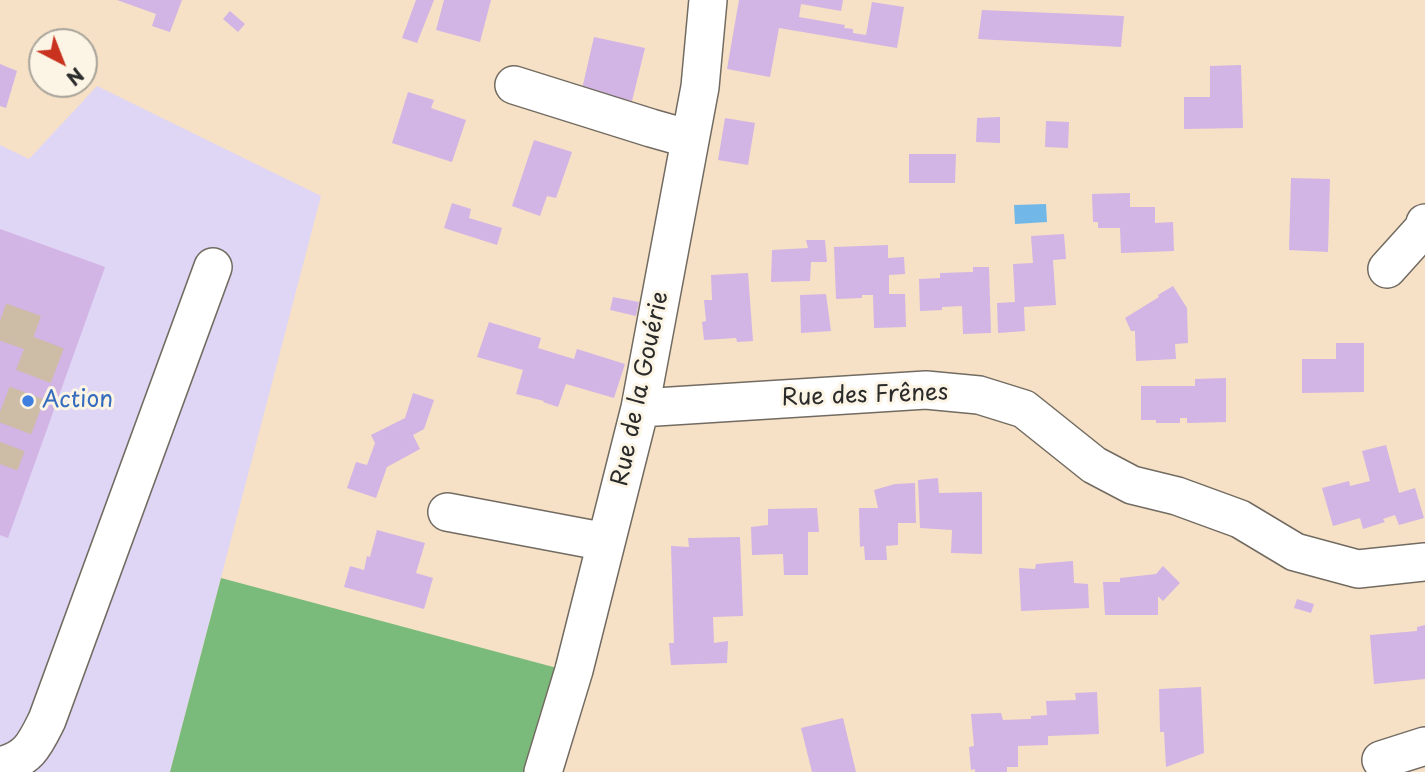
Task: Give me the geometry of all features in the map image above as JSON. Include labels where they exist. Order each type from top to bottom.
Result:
[{"type":"street","name":"Rue de la Gouérie","points":[[543,772],[574,670],[640,408],[700,87],[708,0]]},
{"type":"street","points":[[514,85],[690,139]]},
{"type":"street","points":[[1387,270],[1425,223]]},
{"type":"street","points":[[0,766],[11,763],[33,748],[47,720],[213,267]]},
{"type":"street","name":"Rue des Frênes","points":[[640,408],[926,390],[979,395],[1024,409],[1094,465],[1132,485],[1177,496],[1240,519],[1295,552],[1358,569],[1425,562]]},
{"type":"street","points":[[447,512],[606,542]]},
{"type":"street","points":[[1381,760],[1425,746]]},
{"type":"shaded area","points":[[98,86],[321,196],[170,772],[0,772],[0,145],[29,159],[86,98],[98,98]]},
{"type":"green space","points":[[221,578],[557,668],[526,772],[170,772]]},
{"type":"water","points":[[1046,204],[1047,222],[1015,224],[1014,205]]},
{"type":"building","points":[[117,0],[182,0],[170,32],[152,26],[156,14]]},
{"type":"building","points":[[416,0],[434,0],[417,43],[402,38]]},
{"type":"building","points":[[444,0],[491,0],[480,42],[436,30]]},
{"type":"building","points":[[739,0],[843,0],[841,11],[801,4],[799,17],[845,25],[844,28],[853,29],[853,33],[866,35],[872,2],[904,7],[897,48],[779,28],[770,77],[727,69]]},
{"type":"building","points":[[982,10],[1124,16],[1121,47],[978,39]]},
{"type":"building","points":[[230,11],[245,24],[238,32],[223,19]]},
{"type":"building","points":[[594,37],[645,48],[632,101],[582,89]]},
{"type":"building","points":[[0,64],[17,71],[6,108],[0,106]]},
{"type":"building","points":[[1241,65],[1243,128],[1184,129],[1184,97],[1210,97],[1210,66]]},
{"type":"building","points":[[408,92],[434,100],[431,108],[466,120],[452,162],[392,143]]},
{"type":"building","points":[[1000,117],[1000,143],[976,142],[977,118]]},
{"type":"building","points":[[725,118],[755,123],[748,165],[718,160]]},
{"type":"building","points":[[1046,121],[1069,122],[1068,148],[1045,147]]},
{"type":"building","points":[[534,140],[572,152],[556,198],[547,196],[540,216],[512,206]]},
{"type":"building","points":[[909,154],[956,154],[955,183],[909,183]]},
{"type":"building","points":[[1291,178],[1330,179],[1328,252],[1289,250]]},
{"type":"building","points":[[1130,193],[1130,207],[1155,207],[1155,223],[1173,222],[1174,251],[1121,253],[1120,228],[1098,228],[1098,222],[1093,222],[1092,194]]},
{"type":"building","points":[[452,203],[471,209],[469,218],[502,228],[497,245],[444,228]]},
{"type":"building","name":"Action","points":[[0,229],[105,267],[8,538],[0,535]]},
{"type":"building","points":[[1064,234],[1066,259],[1053,260],[1056,305],[1024,307],[1025,331],[998,333],[997,303],[1015,302],[1013,264],[1033,263],[1031,236]]},
{"type":"building","points":[[806,240],[825,240],[827,262],[811,262],[810,281],[771,282],[772,250],[808,248]]},
{"type":"building","points":[[888,245],[888,258],[904,257],[905,274],[889,275],[889,294],[905,294],[906,327],[874,328],[873,295],[836,299],[834,247]]},
{"type":"building","points":[[973,267],[989,267],[991,333],[963,334],[962,306],[920,311],[919,279],[940,278],[940,273],[973,272]]},
{"type":"building","points":[[748,273],[753,341],[737,342],[736,338],[704,340],[704,300],[712,300],[711,275]]},
{"type":"building","points":[[1173,286],[1187,308],[1188,343],[1175,344],[1176,359],[1136,361],[1135,331],[1131,331],[1125,318]]},
{"type":"building","points":[[826,294],[831,331],[801,333],[800,295]]},
{"type":"building","points":[[613,297],[639,302],[636,316],[610,310]]},
{"type":"building","points":[[489,322],[541,338],[538,348],[574,359],[577,349],[625,364],[614,398],[566,384],[558,407],[516,394],[523,370],[477,357]]},
{"type":"building","points":[[1336,343],[1364,343],[1364,392],[1302,393],[1302,359],[1336,359]]},
{"type":"building","points":[[1226,378],[1226,422],[1187,423],[1187,418],[1180,418],[1180,423],[1141,420],[1141,386],[1195,386],[1195,379]]},
{"type":"building","points":[[413,393],[434,400],[424,429],[413,435],[420,449],[387,467],[376,498],[347,488],[356,462],[367,465],[375,443],[371,435],[405,418]]},
{"type":"building","points":[[1386,445],[1399,493],[1415,488],[1424,518],[1399,525],[1395,515],[1383,519],[1385,522],[1363,529],[1360,518],[1333,526],[1322,488],[1349,481],[1350,486],[1370,481],[1362,451]]},
{"type":"building","points":[[938,478],[939,493],[982,492],[982,554],[951,553],[952,530],[920,528],[918,480]]},
{"type":"building","points":[[915,483],[916,523],[898,523],[898,545],[886,546],[887,560],[865,560],[864,546],[860,547],[859,508],[878,508],[874,490],[895,484]]},
{"type":"building","points":[[817,508],[819,532],[808,532],[808,575],[784,575],[783,554],[752,555],[751,527],[768,525],[768,509]]},
{"type":"building","points":[[377,530],[425,543],[416,573],[433,578],[424,609],[344,587],[350,566],[364,570]]},
{"type":"building","points":[[740,537],[743,616],[713,617],[714,643],[728,641],[727,663],[671,665],[669,643],[674,643],[671,546],[689,547],[688,538]]},
{"type":"building","points":[[1073,561],[1074,583],[1088,584],[1089,608],[1021,611],[1019,568],[1035,569],[1036,564]]},
{"type":"building","points":[[1163,566],[1180,583],[1163,601],[1158,596],[1158,615],[1105,615],[1103,582],[1120,582],[1120,578],[1156,574]]},
{"type":"building","points":[[1297,599],[1314,604],[1311,613],[1294,608]]},
{"type":"building","points":[[1425,625],[1425,679],[1374,684],[1370,635],[1417,631],[1417,627]]},
{"type":"building","points":[[1201,687],[1204,753],[1166,767],[1164,732],[1160,732],[1159,689]]},
{"type":"building","points":[[1097,692],[1099,734],[1048,736],[1048,745],[1018,746],[1018,767],[1007,767],[1007,772],[971,770],[969,747],[974,746],[971,714],[1001,713],[1003,720],[1031,719],[1031,716],[1047,715],[1046,701],[1076,700],[1075,693]]},
{"type":"building","points":[[843,718],[856,772],[812,772],[801,728]]},
{"type":"tunnel","points":[[0,321],[48,338],[0,464]]},
{"type":"place","name":"Action","points":[[28,401]]}]
